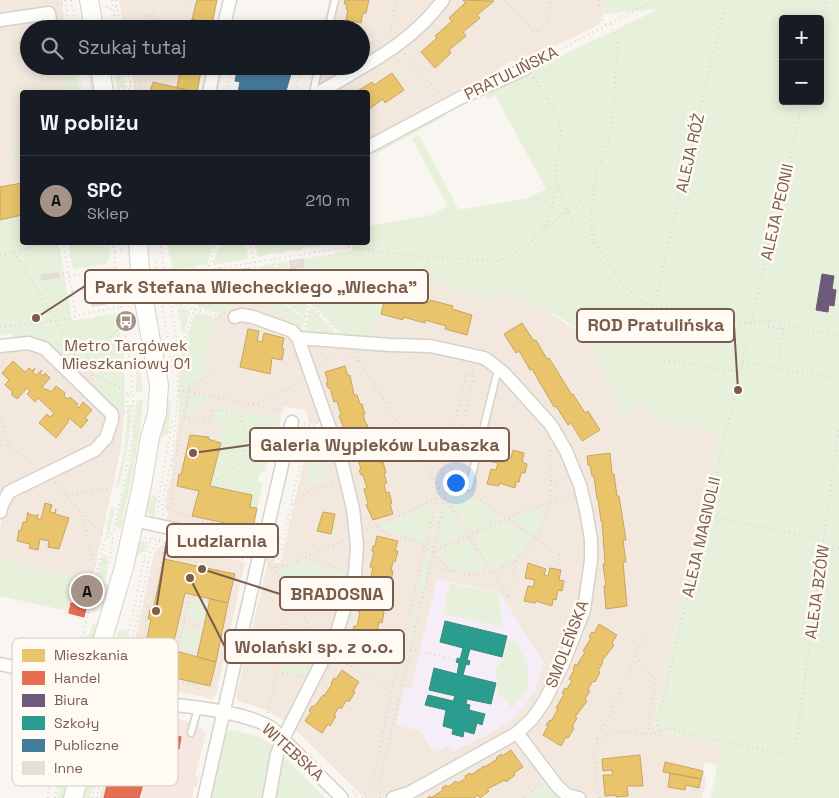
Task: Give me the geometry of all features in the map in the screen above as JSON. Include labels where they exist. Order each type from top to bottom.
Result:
[{"type":"street","points":[[225,20],[230,0]]},
{"type":"street","points":[[370,62],[392,49],[419,28],[443,0]]},
{"type":"street","points":[[95,20],[96,3]]},
{"type":"street","points":[[0,20],[49,13],[50,20]]},
{"type":"street","name":"PRATULIŃSKA","points":[[370,146],[460,98],[526,68]]},
{"type":"street","points":[[102,75],[106,90]]},
{"type":"street","points":[[209,90],[213,75]]},
{"type":"street","points":[[323,90],[348,75]]},
{"type":"street","points":[[103,638],[116,565],[132,527],[142,485],[150,437],[147,410],[147,363],[122,245]]},
{"type":"street","points":[[228,317],[242,315],[252,317],[292,331],[302,338],[346,479],[357,534],[355,574],[337,632],[283,739],[277,754],[269,798]]},
{"type":"street","name":"SMOLEŃSKA","points":[[302,338],[430,346],[484,358],[498,369],[551,425],[566,450],[582,494],[591,539],[591,560],[584,610],[563,664],[544,702],[532,718],[517,733],[409,792],[393,798]]},
{"type":"street","points":[[0,346],[28,343],[44,348],[112,414],[106,438],[95,450],[9,492],[0,512]]},
{"type":"street","points":[[204,798],[257,563],[256,547],[266,534],[292,422]]},
{"type":"street","points":[[132,527],[162,526],[256,547]]},
{"type":"street","name":"WITEBSKA","points":[[178,704],[198,703],[224,713],[261,722],[273,729],[347,794]]},
{"type":"street","points":[[517,733],[549,776],[567,795],[579,798]]},
{"type":"street","points":[[72,798],[76,786]]},
{"type":"lane","points":[[330,20],[335,0]]},
{"type":"lane","points":[[313,90],[317,75]]},
{"type":"lane","points":[[471,492],[498,369]]},
{"type":"lane","points":[[192,733],[198,703]]},
{"type":"path","points":[[65,0],[68,20]]},
{"type":"path","points":[[72,0],[76,20]]},
{"type":"path","points":[[112,0],[115,20]]},
{"type":"path","points":[[116,0],[119,20]]},
{"type":"path","points":[[190,4],[191,0]]},
{"type":"path","points":[[396,0],[392,49],[433,88]]},
{"type":"path","points":[[504,0],[533,30],[538,32],[547,24],[551,0]]},
{"type":"path","points":[[599,0],[600,14],[606,26]]},
{"type":"path","name":"PRATULIŃSKA","points":[[526,68],[654,0]]},
{"type":"path","name":"ALEJA RÓŻ","points":[[654,306],[726,0]]},
{"type":"path","points":[[823,15],[827,0]]},
{"type":"path","points":[[96,3],[113,8],[117,7]]},
{"type":"path","points":[[152,16],[155,8]]},
{"type":"path","points":[[141,16],[152,16],[159,20]]},
{"type":"path","points":[[610,24],[618,40],[613,115],[609,138],[596,175],[591,229],[596,244],[620,282],[639,300],[654,306],[670,306],[751,323],[775,320],[795,324],[808,330],[839,335]]},
{"type":"path","points":[[526,68],[543,90],[559,119],[561,131],[553,203],[544,229]]},
{"type":"path","points":[[79,75],[83,90]]},
{"type":"path","points":[[124,75],[127,90]]},
{"type":"path","points":[[129,75],[132,90]]},
{"type":"path","points":[[227,90],[231,75]]},
{"type":"path","points":[[296,90],[300,75]]},
{"type":"path","points":[[130,83],[158,79],[172,83]]},
{"type":"path","name":"ALEJA PEONII","points":[[751,323],[802,105]]},
{"type":"path","points":[[556,183],[574,225],[584,237],[596,244]]},
{"type":"path","points":[[166,277],[348,247],[424,257],[498,261],[524,247],[581,201],[595,184]]},
{"type":"path","points":[[0,256],[37,245]]},
{"type":"path","points":[[64,245],[76,316]]},
{"type":"path","points":[[83,638],[105,538],[110,536],[114,530],[133,435],[133,394],[130,360],[116,268],[122,245],[105,245]]},
{"type":"path","points":[[133,638],[151,551],[159,540],[162,526],[162,503],[172,460],[178,390],[176,335],[161,245]]},
{"type":"path","points":[[176,362],[216,245]]},
{"type":"path","points":[[251,245],[258,288],[258,298],[252,317]]},
{"type":"path","points":[[14,252],[77,354]]},
{"type":"path","points":[[270,260],[340,335],[350,342],[360,364],[440,489],[462,491]]},
{"type":"path","points":[[53,276],[116,268]]},
{"type":"path","points":[[220,268],[224,294]]},
{"type":"path","points":[[221,275],[250,270]]},
{"type":"path","points":[[221,279],[242,276]]},
{"type":"path","points":[[222,285],[248,281]]},
{"type":"path","points":[[72,291],[118,284]]},
{"type":"path","points":[[170,303],[258,288]]},
{"type":"path","points":[[262,290],[306,317]]},
{"type":"path","points":[[94,298],[119,294]]},
{"type":"path","points":[[92,304],[120,299]]},
{"type":"path","points":[[302,338],[309,302]]},
{"type":"path","points":[[170,303],[228,317]]},
{"type":"path","points":[[0,327],[70,319],[82,314],[121,307]]},
{"type":"path","points":[[768,321],[767,326],[783,329],[778,368]]},
{"type":"path","points":[[84,361],[124,324]]},
{"type":"path","name":"ALEJA MAGNOLII","points":[[658,731],[658,721],[747,343]]},
{"type":"path","points":[[380,798],[387,750],[474,376],[471,367],[474,356]]},
{"type":"path","points":[[664,360],[740,372]]},
{"type":"path","points":[[742,362],[839,379]]},
{"type":"path","points":[[172,460],[176,455],[188,390],[211,371]]},
{"type":"path","points":[[92,374],[126,391],[128,394],[133,394]]},
{"type":"path","points":[[347,794],[361,798],[373,782],[466,374],[474,376]]},
{"type":"path","points":[[178,390],[286,411],[292,422],[310,426],[315,427],[328,422]]},
{"type":"path","points":[[112,414],[126,414],[128,394]]},
{"type":"path","points":[[184,418],[210,424],[214,409],[240,415],[245,436],[242,457],[238,465],[217,480],[216,487]]},
{"type":"path","points":[[277,567],[310,426]]},
{"type":"path","name":"ALEJA BZÓW","points":[[658,731],[667,728],[783,755],[789,753],[796,745],[839,428]]},
{"type":"path","points":[[430,566],[469,575],[492,572],[516,561],[535,539],[550,503],[550,448],[560,441]]},
{"type":"path","points":[[0,445],[9,445]]},
{"type":"path","points":[[170,509],[175,470],[171,464]]},
{"type":"path","points":[[292,504],[311,489],[346,479]]},
{"type":"path","points":[[67,495],[122,486]]},
{"type":"path","points":[[165,491],[172,491]]},
{"type":"path","points":[[471,492],[506,520],[559,555],[559,568]]},
{"type":"path","points":[[433,553],[440,548],[506,520],[550,503],[582,494]]},
{"type":"path","points":[[257,563],[277,567],[288,565],[438,498],[445,498]]},
{"type":"path","points":[[445,498],[508,598],[516,561]]},
{"type":"path","points":[[79,509],[87,529],[90,554],[98,571]]},
{"type":"path","points":[[132,527],[165,543],[248,560],[256,547],[253,532],[195,519],[170,509],[163,509]]},
{"type":"path","points":[[706,515],[824,541]]},
{"type":"path","points":[[377,526],[387,534],[418,542],[454,572]]},
{"type":"path","points":[[110,536],[113,538],[116,565]]},
{"type":"path","points":[[140,604],[151,607],[165,543]]},
{"type":"path","points":[[823,545],[839,548]]},
{"type":"path","points":[[187,560],[190,548]]},
{"type":"path","points":[[172,557],[211,564],[210,568]]},
{"type":"path","points":[[304,557],[355,574]]},
{"type":"path","points":[[272,566],[328,653],[392,692]]},
{"type":"path","points":[[96,581],[101,581]]},
{"type":"path","points":[[178,646],[190,596],[208,600]]},
{"type":"path","points":[[260,710],[268,713],[292,598]]},
{"type":"path","points":[[144,621],[148,606]]},
{"type":"path","points":[[298,607],[343,613]]},
{"type":"path","points":[[137,619],[147,622],[144,638]]},
{"type":"path","points":[[183,622],[204,627]]},
{"type":"path","points":[[599,798],[594,758],[597,740],[630,672],[645,634]]},
{"type":"path","points":[[410,649],[456,660]]},
{"type":"path","points":[[178,651],[198,654]]},
{"type":"path","points":[[635,656],[655,679],[648,723],[649,733]]},
{"type":"path","points":[[277,672],[313,680]]},
{"type":"path","points":[[178,681],[200,686],[198,703]]},
{"type":"path","points":[[597,740],[607,734],[616,732],[653,734],[658,731]]},
{"type":"path","points":[[380,749],[387,750]]},
{"type":"path","points":[[524,798],[549,776]]},
{"type":"shaded area","points":[[0,0],[64,0],[62,1],[64,20],[20,20],[20,75],[63,75],[66,90],[20,90],[20,215],[0,220]]},
{"type":"shaded area","points":[[119,0],[217,0],[213,20],[122,20]]},
{"type":"shaded area","points":[[329,0],[606,0],[600,24],[518,64],[512,60],[486,78],[370,138],[370,90],[309,90],[313,75],[370,75],[370,20],[325,20]]},
{"type":"shaded area","points":[[132,75],[200,75],[196,90],[135,90]]},
{"type":"shaded area","points":[[385,272],[442,285],[493,301],[496,290],[540,307],[581,333],[589,342],[603,371],[636,406],[642,400],[720,434],[653,726],[658,731],[721,745],[718,765],[704,762],[703,771],[706,781],[702,798],[365,798],[288,723],[264,709],[238,701],[236,697],[268,561],[280,564],[310,434],[315,429],[324,427],[322,420],[317,424],[309,423],[307,413],[304,410],[283,406],[277,434],[274,434],[265,472],[258,476],[259,482],[263,483],[250,539],[166,521],[168,513],[164,506],[172,473],[179,414],[179,362],[195,314],[216,318],[218,313],[256,296],[286,322],[302,330],[339,337],[341,334],[372,338],[377,313],[380,314],[386,294],[380,292]]},
{"type":"shaded area","points":[[25,334],[42,336],[40,340],[71,349],[82,357],[92,367],[98,391],[113,409],[125,410],[120,453],[92,581],[76,578],[65,610],[0,596],[0,528],[5,507],[10,499],[0,491],[0,343],[21,340]]},
{"type":"shaded area","points":[[162,545],[245,562],[216,695],[212,699],[178,692],[178,638],[135,638],[154,553]]},
{"type":"shaded area","points":[[76,577],[92,581],[84,617],[64,614]]},
{"type":"shaded area","points":[[437,578],[500,593],[544,663],[535,691],[522,709],[508,723],[453,752],[447,746],[434,753],[421,731],[396,725],[404,687],[411,688]]},
{"type":"shaded area","points":[[178,719],[197,725],[206,733],[195,776],[199,777],[197,788],[194,787],[192,798],[100,798],[102,786],[178,786]]},
{"type":"green space","points":[[606,0],[839,0],[839,798],[711,798],[721,745],[658,731],[653,726],[720,434],[652,419],[642,400],[622,417],[599,361],[582,334],[560,317],[520,299],[496,290],[493,302],[442,285],[385,272],[380,292],[386,294],[381,314],[377,314],[372,338],[341,334],[276,265],[277,263],[288,261],[289,270],[304,268],[303,259],[351,251],[354,245],[370,245],[370,226],[431,215],[448,206],[412,139],[419,135],[459,210],[528,198],[546,189],[495,95],[487,99],[484,94],[659,9],[603,14]]},
{"type":"green space","points":[[63,75],[77,75],[80,90],[66,90]]},
{"type":"green space","points":[[88,75],[94,75],[97,90],[91,90]]},
{"type":"green space","points":[[115,75],[123,75],[125,88],[117,87]]},
{"type":"green space","points":[[447,112],[447,115],[376,154],[375,151]]},
{"type":"green space","points":[[20,151],[20,160],[12,161],[9,153]]},
{"type":"green space","points":[[20,215],[20,245],[59,245],[72,321],[116,313],[124,359],[125,410],[113,410],[108,401],[98,391],[92,367],[71,350],[68,352],[57,351],[41,342],[42,336],[25,334],[21,340],[21,337],[13,338],[12,334],[0,336],[0,220]]},
{"type":"green space","points":[[68,245],[100,245],[109,248],[110,258],[106,264],[73,268]]},
{"type":"green space","points":[[168,245],[213,245],[207,264],[204,266],[173,271]]},
{"type":"green space","points":[[219,245],[246,245],[248,257],[246,259],[213,264]]},
{"type":"green space","points":[[255,245],[319,245],[319,247],[302,248],[302,250],[285,251],[285,253],[276,254],[275,252],[259,257]]},
{"type":"green space","points":[[269,264],[273,265],[307,302],[305,316],[263,288],[259,267]]},
{"type":"green space","points":[[262,291],[305,318],[302,330],[286,322],[260,299]]},
{"type":"green space","points":[[252,293],[256,296],[218,313],[199,308],[198,306],[199,302]]},
{"type":"green space","points":[[310,306],[339,337],[305,331]]},
{"type":"green space","points":[[179,308],[189,310],[190,313],[183,334],[177,310]]},
{"type":"green space","points":[[195,314],[216,318],[201,378],[186,390],[180,389],[179,362]]},
{"type":"green space","points":[[136,361],[141,375],[143,392],[136,392]]},
{"type":"green space","points":[[180,392],[188,393],[183,415],[179,414]]},
{"type":"green space","points":[[191,394],[215,399],[186,415]]},
{"type":"green space","points":[[143,399],[140,432],[121,528],[116,525],[131,458],[136,402]]},
{"type":"green space","points":[[164,401],[171,401],[168,434],[161,438]]},
{"type":"green space","points":[[132,405],[128,445],[120,484],[116,486],[124,451],[128,406]]},
{"type":"green space","points":[[216,406],[280,420],[277,434],[274,434],[265,472],[258,476],[259,482],[263,483],[257,508],[250,507],[252,495],[210,486],[221,443],[218,442],[222,423],[213,421]]},
{"type":"green space","points":[[309,456],[327,458],[325,484],[307,482]]},
{"type":"green space","points":[[448,492],[470,495],[502,519],[482,530],[469,532],[447,498]]},
{"type":"green space","points":[[155,495],[157,498],[154,517],[145,511],[146,498]]},
{"type":"green space","points":[[435,502],[425,544],[383,529],[380,526],[412,513]]},
{"type":"green space","points":[[446,503],[465,535],[437,548]]},
{"type":"green space","points":[[547,505],[538,530],[533,536],[509,519]]},
{"type":"green space","points":[[438,506],[442,507],[433,546],[429,546]]},
{"type":"green space","points":[[115,508],[109,534],[106,535],[110,509]]},
{"type":"green space","points":[[506,521],[533,539],[515,558],[492,569],[472,537]]},
{"type":"green space","points":[[272,534],[281,536],[274,563],[265,561]]},
{"type":"green space","points":[[468,538],[489,570],[471,573],[459,571],[448,565],[435,553]]},
{"type":"green space","points":[[140,541],[148,542],[144,552],[136,556],[135,555]]},
{"type":"green space","points":[[427,551],[432,554],[422,597],[416,595]]},
{"type":"green space","points":[[105,555],[108,557],[106,579],[104,580],[98,576],[102,557]]},
{"type":"green space","points":[[1,559],[76,577],[65,610],[0,596]]},
{"type":"green space","points":[[302,560],[347,574],[348,580],[339,610],[296,604],[277,572]]},
{"type":"green space","points":[[450,583],[498,594],[503,627],[443,614]]},
{"type":"green space","points":[[96,584],[108,585],[111,589],[110,594],[101,599],[94,596],[97,592]]},
{"type":"green space","points":[[190,599],[209,603],[207,612],[225,616],[218,650],[200,646],[198,652],[179,648],[183,627],[203,631],[205,623],[185,618]]},
{"type":"green space","points":[[415,607],[418,608],[404,672],[401,671]]},
{"type":"green space","points":[[103,620],[99,638],[86,638],[86,636],[90,634],[92,625],[89,623],[97,624]]},
{"type":"green space","points":[[121,629],[128,631],[126,638],[117,638],[118,632]]},
{"type":"green space","points":[[288,630],[315,638],[323,651],[310,677],[279,671]]},
{"type":"green space","points":[[508,639],[516,642],[528,666],[528,689],[512,708],[497,692],[496,669],[504,657]]},
{"type":"green space","points":[[234,730],[262,738],[276,748],[264,798],[211,798],[225,735],[229,731]]},
{"type":"green space","points":[[282,755],[325,798],[273,798]]},
{"type":"green space","points":[[545,782],[561,798],[527,798]]},
{"type":"green space","points":[[60,786],[66,786],[64,798],[57,798]]},
{"type":"green space","points":[[87,786],[92,786],[90,798],[84,798]]},
{"type":"building: Mieszkania","points":[[197,0],[217,0],[213,20],[192,19]]},
{"type":"building: Mieszkania","points":[[345,0],[369,0],[366,13],[363,13],[362,20],[346,20],[348,9],[346,9],[347,4],[344,4]]},
{"type":"building: Mieszkania","points":[[463,0],[494,1],[477,15],[480,18],[463,32],[466,36],[449,50],[451,53],[435,68],[421,52],[452,21],[449,18],[465,3]]},
{"type":"building: Mieszkania","points":[[392,73],[404,90],[385,103],[383,99],[370,109],[370,90],[359,90],[372,82],[374,85]]},
{"type":"building: Mieszkania","points":[[179,75],[200,75],[197,90],[177,88]]},
{"type":"building: Mieszkania","points":[[153,82],[187,90],[151,90]]},
{"type":"building: Mieszkania","points":[[20,183],[20,215],[0,220],[0,187]]},
{"type":"building: Mieszkania","points":[[386,294],[407,300],[408,297],[429,303],[430,300],[453,306],[452,309],[472,315],[467,335],[445,329],[446,326],[425,320],[425,323],[381,314]]},
{"type":"building: Mieszkania","points":[[522,323],[534,341],[536,340],[547,359],[549,358],[585,413],[588,411],[600,430],[582,441],[571,423],[568,425],[556,406],[554,407],[532,369],[530,370],[519,351],[516,353],[504,334]]},
{"type":"building: Mieszkania","points":[[248,329],[259,331],[257,341],[262,342],[264,333],[284,338],[282,360],[272,358],[270,374],[240,367]]},
{"type":"building: Mieszkania","points":[[13,361],[25,372],[29,368],[32,371],[35,368],[33,372],[36,375],[42,370],[40,373],[43,376],[45,373],[50,378],[42,387],[51,392],[56,386],[65,393],[64,396],[68,399],[70,397],[78,404],[76,405],[79,408],[83,402],[92,410],[85,418],[88,420],[81,428],[69,418],[69,421],[56,438],[39,423],[47,414],[50,417],[54,413],[38,398],[35,402],[27,394],[30,391],[27,388],[17,399],[11,394],[13,392],[5,385],[9,380],[2,373]]},
{"type":"building: Mieszkania","points":[[345,366],[348,376],[350,375],[354,395],[357,395],[360,404],[362,404],[365,414],[363,415],[370,434],[373,433],[376,453],[378,453],[381,463],[383,462],[387,483],[384,484],[386,493],[389,492],[392,503],[390,504],[393,514],[373,520],[366,505],[368,504],[364,489],[367,488],[363,475],[361,475],[358,460],[348,441],[351,440],[348,430],[345,431],[339,416],[341,415],[337,401],[334,402],[330,388],[328,388],[326,383],[328,382],[325,372]]},
{"type":"building: Mieszkania","points":[[190,435],[209,437],[208,439],[221,443],[210,486],[252,495],[250,507],[257,508],[253,529],[192,516],[199,491],[177,486]]},
{"type":"building: Mieszkania","points":[[492,446],[509,451],[507,458],[511,458],[513,450],[524,453],[522,462],[527,464],[525,473],[521,473],[515,488],[499,483],[499,486],[487,484],[491,469],[496,470],[498,463],[488,461]]},
{"type":"building: Mieszkania","points":[[610,453],[612,474],[614,474],[617,496],[619,496],[626,540],[623,540],[626,562],[623,562],[627,606],[606,609],[602,521],[594,476],[592,476],[590,465],[588,465],[587,456]]},
{"type":"building: Mieszkania","points":[[45,503],[52,505],[50,512],[55,513],[56,509],[55,514],[69,518],[59,549],[48,547],[49,541],[40,539],[38,550],[29,548],[30,544],[17,541],[19,530],[21,531],[23,522],[26,522],[28,512],[28,514],[37,516],[38,514],[37,519],[41,519]]},
{"type":"building: Mieszkania","points":[[323,512],[335,514],[331,534],[317,531]]},
{"type":"building: Mieszkania","points":[[377,536],[398,541],[395,551],[398,551],[391,571],[393,571],[391,581],[393,582],[391,593],[388,592],[386,602],[384,602],[382,623],[379,622],[377,632],[374,631],[371,640],[374,641],[367,661],[347,657],[349,646],[347,646],[354,626],[357,626],[360,612],[358,612],[359,606],[361,607],[364,596],[366,597],[368,588],[366,587],[368,581],[370,581],[373,567],[370,567],[374,552],[372,551]]},
{"type":"building: Mieszkania","points":[[164,559],[235,574],[228,603],[185,593],[175,638],[147,638],[151,619],[148,619],[150,609],[153,610]]},
{"type":"building: Mieszkania","points":[[528,563],[546,569],[544,575],[548,576],[550,568],[561,570],[559,580],[564,581],[562,591],[558,590],[556,600],[553,599],[552,606],[536,601],[535,603],[524,601],[528,586],[533,587],[535,580],[525,578]]},
{"type":"building: Mieszkania","points":[[210,599],[228,603],[216,662],[197,657]]},
{"type":"building: Mieszkania","points":[[599,624],[617,635],[612,643],[614,645],[602,661],[598,671],[600,672],[595,682],[593,681],[588,689],[590,691],[585,699],[587,701],[575,717],[577,718],[572,727],[574,728],[561,746],[543,735],[548,726],[546,725],[551,721],[558,709],[556,708],[564,694],[562,693],[572,681],[569,679],[575,664],[577,665],[585,652],[583,651],[591,638],[589,637],[592,632],[594,633]]},
{"type":"building: Mieszkania","points":[[178,652],[216,662],[210,686],[178,679]]},
{"type":"building: Mieszkania","points":[[342,670],[359,682],[349,702],[347,700],[341,709],[339,707],[330,726],[328,724],[322,733],[305,721],[311,712],[309,711],[312,706],[314,707],[324,696],[334,678],[336,679]]},
{"type":"building: Mieszkania","points":[[511,750],[523,767],[506,782],[505,780],[487,789],[489,791],[480,798],[478,795],[474,798],[431,798],[443,790],[442,788],[446,785],[448,787],[456,781],[458,783],[466,778],[465,776],[470,773],[471,775],[497,759],[501,754],[502,756]]},
{"type":"building: Mieszkania","points":[[640,755],[643,786],[627,786],[628,796],[605,796],[603,775],[613,775],[612,770],[603,771],[602,759]]},
{"type":"building: Mieszkania","points":[[665,762],[703,771],[701,779],[663,772]]},
{"type":"building: Mieszkania","points":[[670,773],[701,779],[699,788],[686,785],[685,790],[668,787]]},
{"type":"building: Handel","points":[[76,577],[92,581],[84,617],[69,613],[71,603],[76,604],[79,591],[73,590]]},
{"type":"building: Handel","points":[[178,736],[181,737],[178,749]]},
{"type":"building: Handel","points":[[107,786],[142,786],[139,798],[104,798]]},
{"type":"building: Biura","points":[[822,274],[834,276],[832,289],[836,290],[834,306],[829,305],[828,312],[816,310]]},
{"type":"building: Szkoły","points":[[445,621],[507,636],[502,657],[470,649],[467,660],[470,661],[469,665],[466,664],[463,675],[496,683],[491,704],[467,699],[466,704],[470,705],[469,710],[485,714],[482,725],[477,723],[474,734],[464,731],[463,737],[452,734],[453,729],[443,726],[446,710],[425,705],[428,695],[453,701],[455,696],[429,690],[434,668],[457,674],[459,663],[456,662],[457,658],[460,659],[463,648],[440,642]]},
{"type":"building: Publiczne","points":[[236,75],[291,75],[286,90],[238,90],[240,82],[235,81]]},
{"type":"building: Inne","points":[[303,259],[304,267],[291,269],[289,261]]},
{"type":"building: Inne","points":[[250,268],[253,285],[232,288],[229,271]]},
{"type":"building: Inne","points":[[58,273],[59,277],[42,280],[41,275]]},
{"type":"building: Inne","points":[[110,290],[113,303],[92,306],[90,294]]},
{"type":"place","name":"Park Stefana Wiecheckiego „Wiecha”","points":[[36,318]]},
{"type":"place","name":"Metro Targówek Mieszkaniowy 01","points":[[126,321]]},
{"type":"place","name":"ROD Pratulińska","points":[[738,390]]},
{"type":"place","name":"Galeria Wypieków Lubaszka","points":[[193,453]]},
{"type":"place","name":"BRADOSNA","points":[[202,569]]},
{"type":"place","name":"Wolański sp. z o.o.","points":[[190,578]]},
{"type":"place","name":"SPC","points":[[87,591]]},
{"type":"place","name":"Ludziarnia","points":[[156,611]]}]
